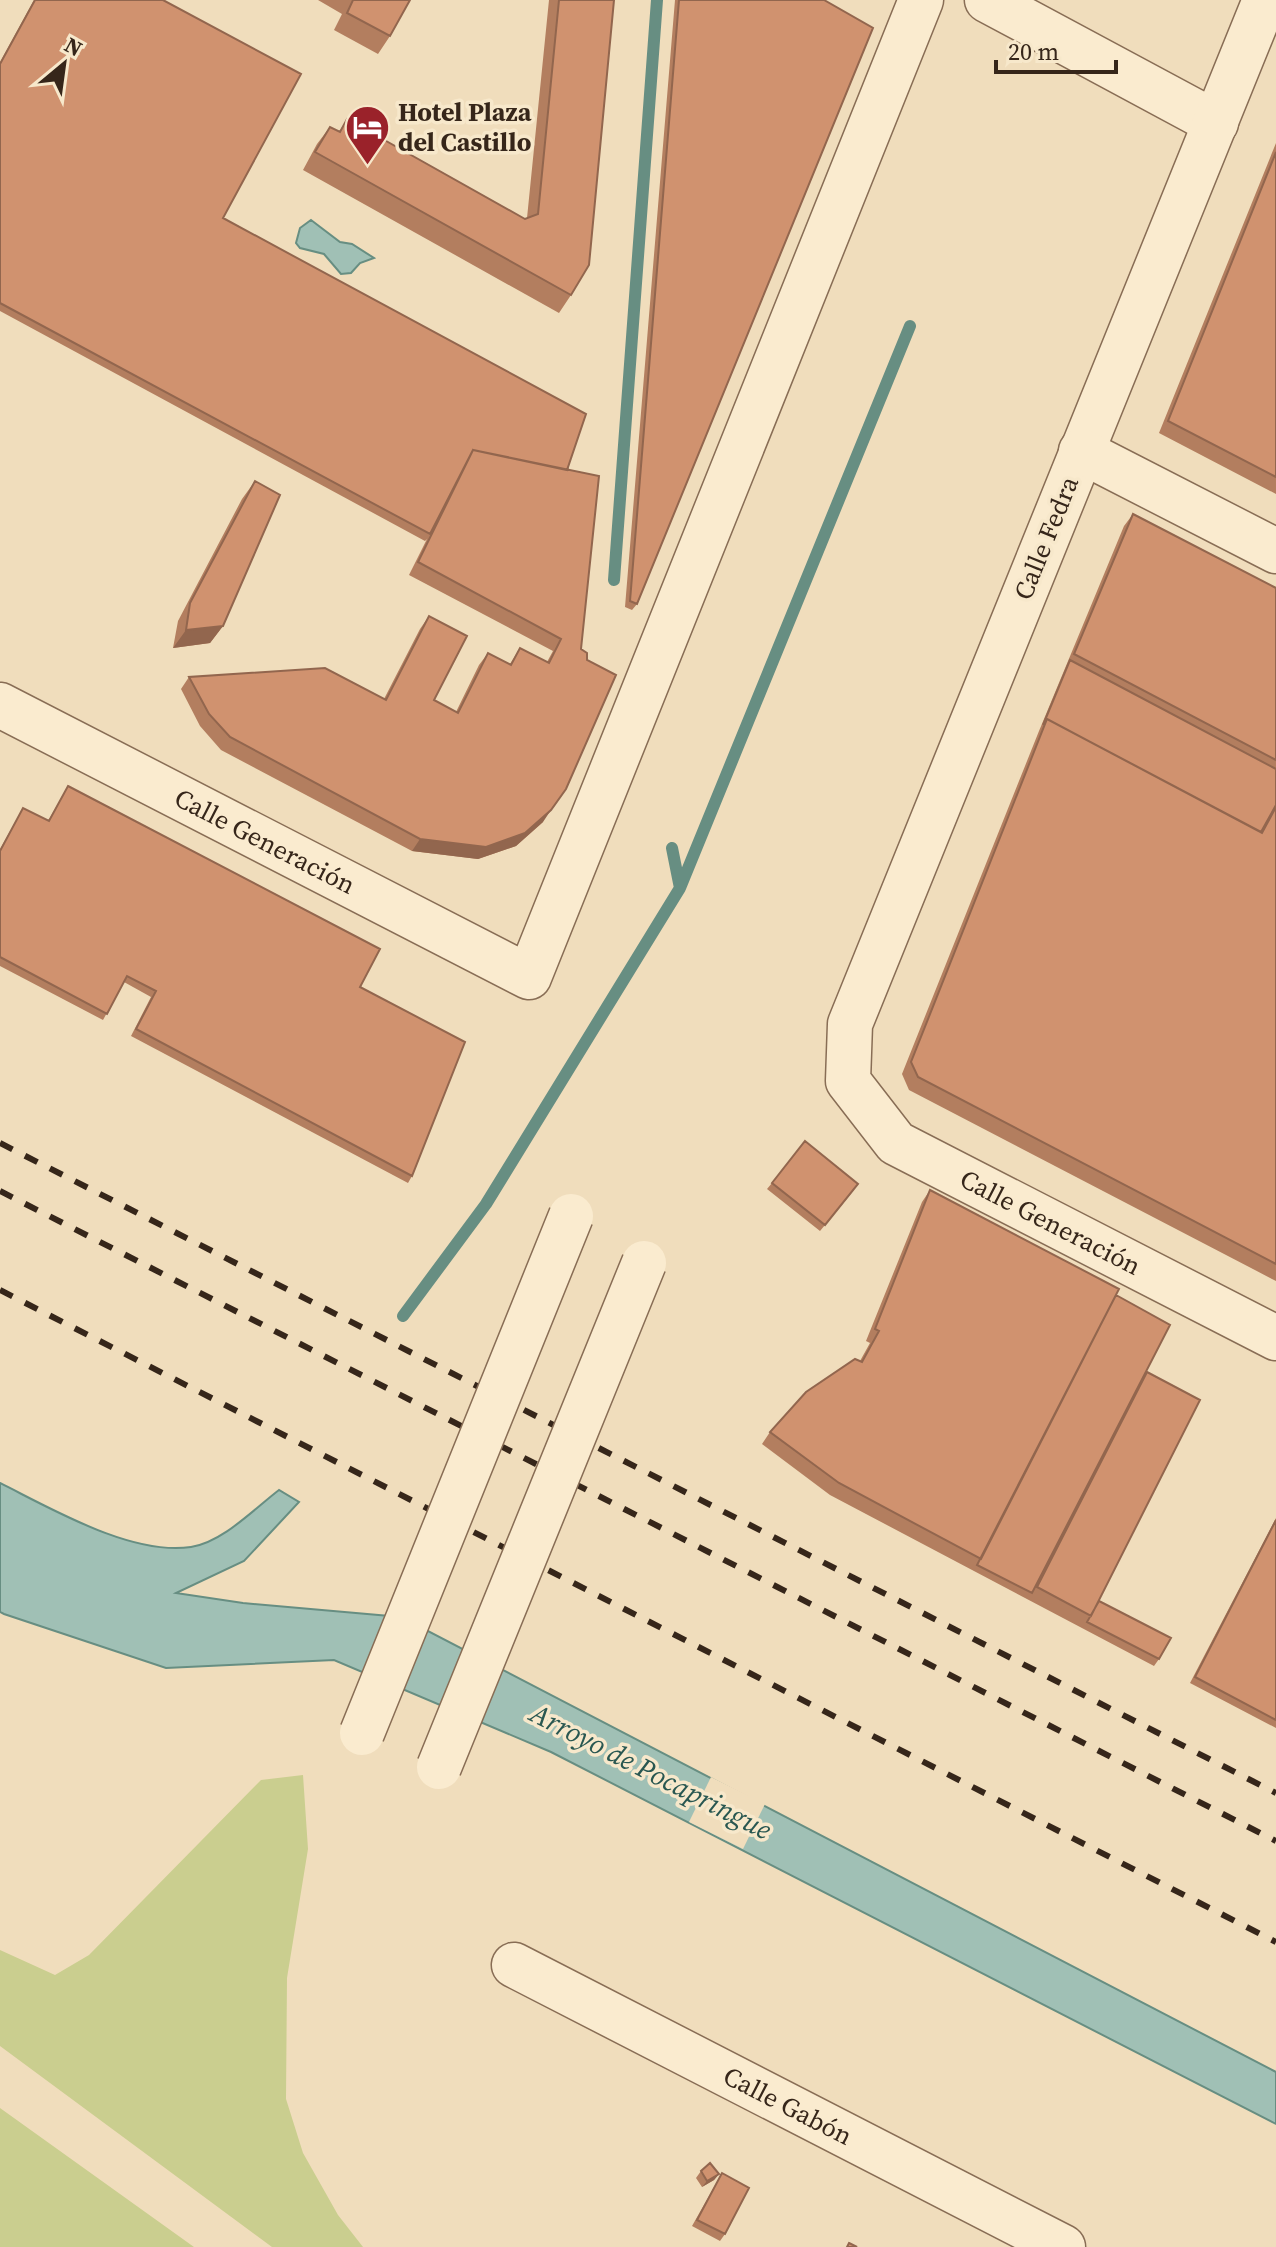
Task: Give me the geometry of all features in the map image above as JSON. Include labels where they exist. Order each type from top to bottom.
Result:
[{"type":"street","name":"Calle Generación","points":[[0,705],[529,977],[921,0]]},
{"type":"street","points":[[987,0],[1216,123]]},
{"type":"street","name":"Calle Fedra","points":[[848,1081],[850,1024],[1265,0]]},
{"type":"street","points":[[1081,451],[1276,551]]},
{"type":"street","name":"Calle Generación","points":[[848,1081],[896,1143],[1276,1338]]},
{"type":"street","points":[[362,1733],[571,1216]]},
{"type":"street","points":[[439,1767],[644,1263]]},
{"type":"street","name":"Calle Gabón","points":[[514,1965],[1063,2247]]},
{"type":"green space","points":[[303,1775],[308,1849],[287,1978],[286,2099],[303,2153],[338,2215],[363,2247],[272,2247],[0,2046],[0,1950],[55,1975],[89,1955],[261,1780]]},
{"type":"green space","points":[[0,2108],[194,2247],[0,2247]]},
{"type":"water","points":[[311,220],[340,242],[352,244],[374,258],[360,263],[351,273],[341,274],[324,254],[300,248],[296,243],[300,228]]},
{"type":"water","name":"Arroyo de Pocapringue","points":[[0,1483],[118,1538],[168,1548],[191,1547],[215,1539],[279,1490],[299,1502],[244,1561],[176,1593],[243,1603],[401,1617],[1276,2072],[1276,2124],[551,1752],[334,1660],[166,1668],[0,1612]]},
{"type":"pier","points":[[711,1777],[765,1804],[743,1849],[689,1822]]},
{"type":"building","points":[[35,0],[163,0],[301,74],[223,218],[586,414],[567,470],[473,450],[430,534],[0,303],[0,64]]},
{"type":"building","points":[[353,0],[410,0],[390,36],[347,13]]},
{"type":"building","points":[[559,0],[614,0],[589,265],[571,295],[315,152],[330,127],[340,132],[347,119],[525,219],[538,214]]},
{"type":"building","points":[[679,0],[824,0],[873,28],[637,604],[630,601]]},
{"type":"building","points":[[1276,152],[1276,477],[1168,421]]},
{"type":"building","points":[[473,450],[599,476],[581,649],[587,653],[587,660],[616,675],[566,789],[551,810],[525,833],[486,847],[420,839],[230,737],[209,714],[189,677],[325,668],[386,700],[429,616],[467,636],[434,700],[458,713],[488,653],[511,665],[520,648],[549,663],[561,639],[418,562]]},
{"type":"building","points":[[255,481],[280,495],[223,626],[186,630],[190,603]]},
{"type":"building","points":[[1133,514],[1276,588],[1276,760],[1074,654]]},
{"type":"building","points":[[1070,660],[1276,769],[1276,805],[1261,832],[1047,719],[1043,725]]},
{"type":"building","points":[[1047,719],[1262,833],[1276,807],[1276,1264],[918,1077],[911,1062]]},
{"type":"building","points":[[68,786],[380,949],[360,987],[465,1042],[412,1176],[136,1029],[156,991],[127,976],[107,1014],[0,957],[0,851],[23,808],[49,821]]},
{"type":"building","points":[[805,1141],[858,1184],[825,1225],[772,1183]]},
{"type":"building","points":[[930,1190],[1119,1289],[981,1559],[839,1483],[770,1432],[806,1392],[855,1359],[862,1362],[879,1331],[875,1329]]},
{"type":"building","points":[[1116,1295],[1170,1325],[1032,1593],[977,1565]]},
{"type":"building","points":[[1147,1372],[1200,1400],[1091,1616],[1037,1587]]},
{"type":"building","points":[[1276,1520],[1276,1720],[1195,1677]]},
{"type":"building","points":[[1099,1601],[1171,1638],[1159,1659],[1087,1622]]},
{"type":"building","points":[[710,2163],[719,2174],[707,2181],[701,2171]]},
{"type":"building","points":[[722,2173],[749,2188],[725,2234],[697,2220]]},
{"type":"waterway","points":[[614,580],[657,0]]},
{"type":"waterway","points":[[680,888],[910,326]]},
{"type":"waterway","points":[[403,1316],[486,1204],[680,888],[672,848]]},
{"type":"railway","points":[[0,1143],[1276,1793]]},
{"type":"railway","points":[[0,1191],[1276,1841]]},
{"type":"railway","points":[[0,1290],[1276,1942]]},
{"type":"place","name":"Hotel Plaza del Castillo","points":[[367,166]]}]
